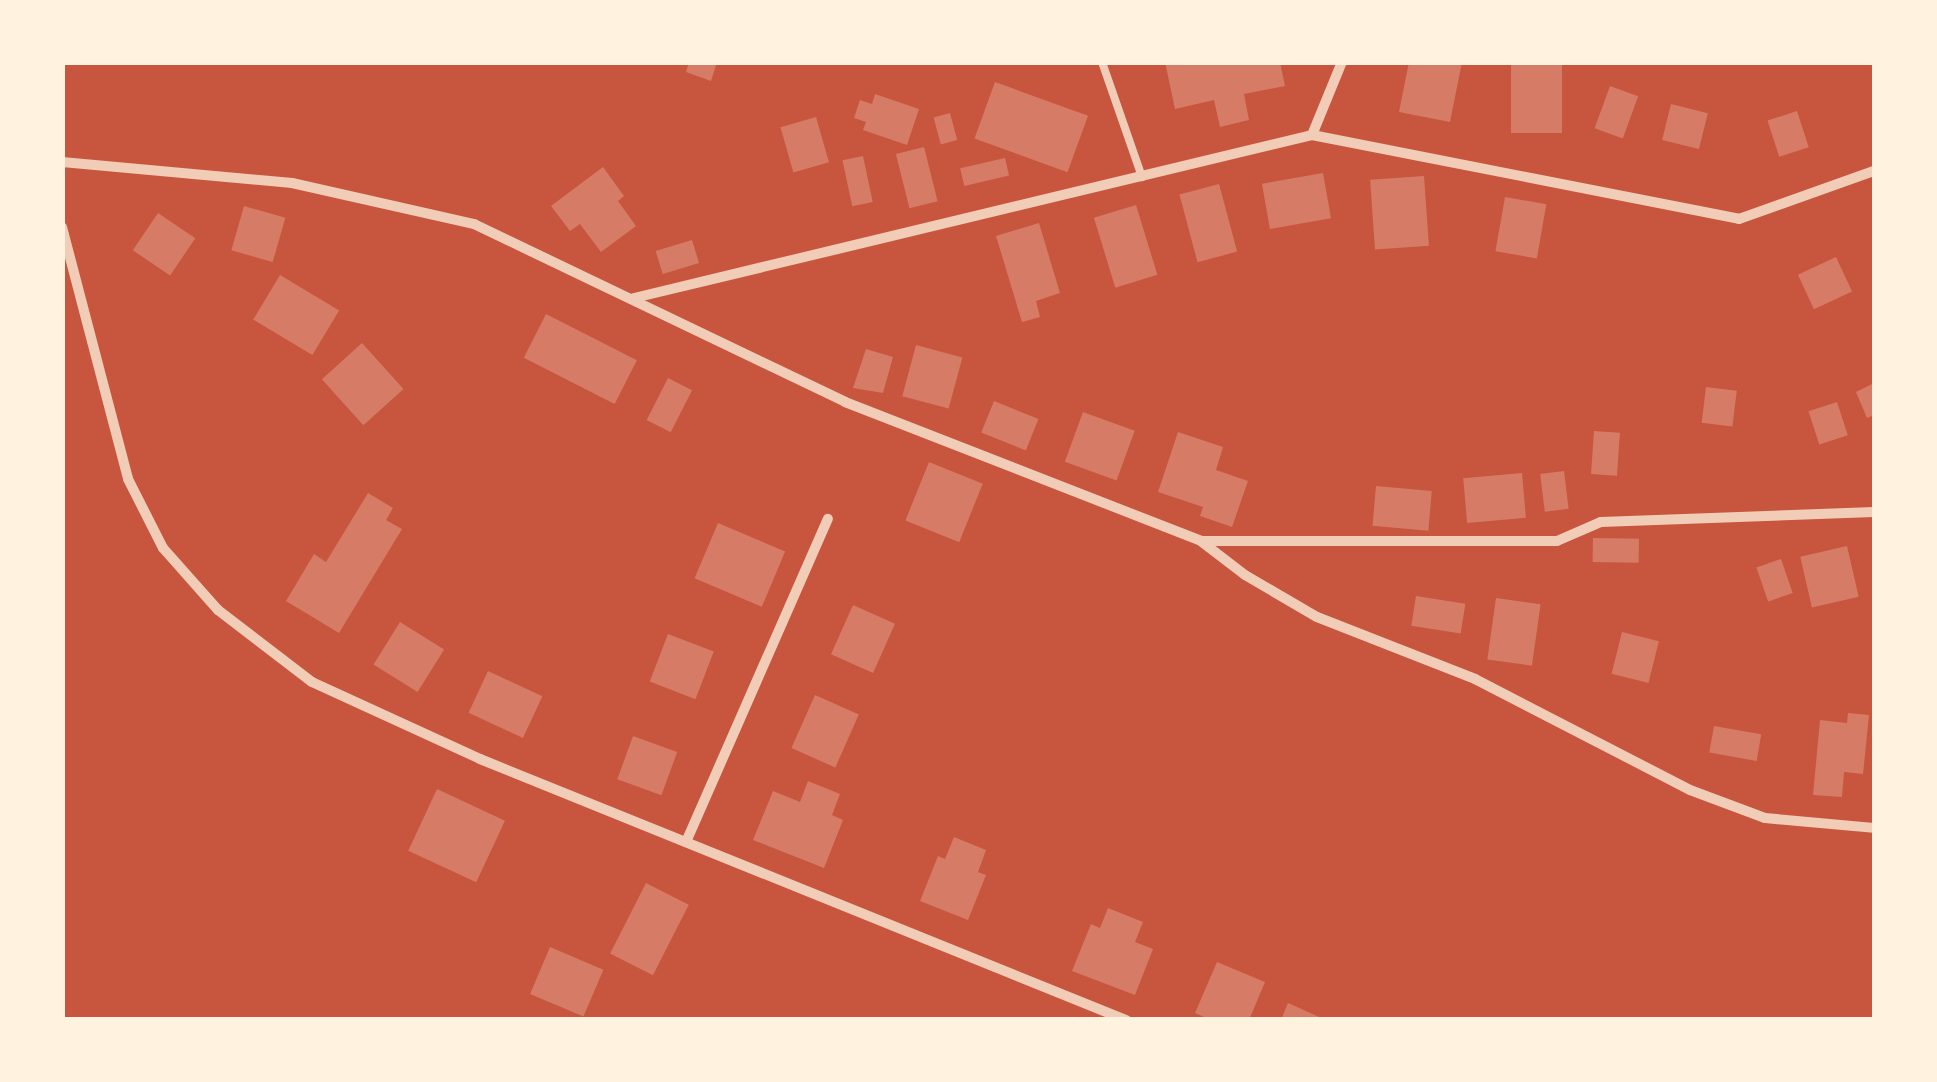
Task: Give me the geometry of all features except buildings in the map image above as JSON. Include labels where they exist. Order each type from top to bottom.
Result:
[{"type":"street","points":[[1312,135],[1342,62]]},
{"type":"street","points":[[634,298],[1312,135],[1740,218],[1874,171]]},
{"type":"street","points":[[62,162],[292,184],[474,224],[845,402],[1201,541],[1245,575],[1318,617],[1475,679],[1690,790],[1766,818],[1874,828]]},
{"type":"street","points":[[62,227],[128,479],[163,548],[218,610],[312,682],[480,759],[1126,1020]]},
{"type":"street","points":[[1201,541],[1557,541],[1601,522],[1874,512]]},
{"type":"street","points":[[686,842],[828,519]]},
{"type":"lane","points":[[1102,62],[1142,176]]}]
